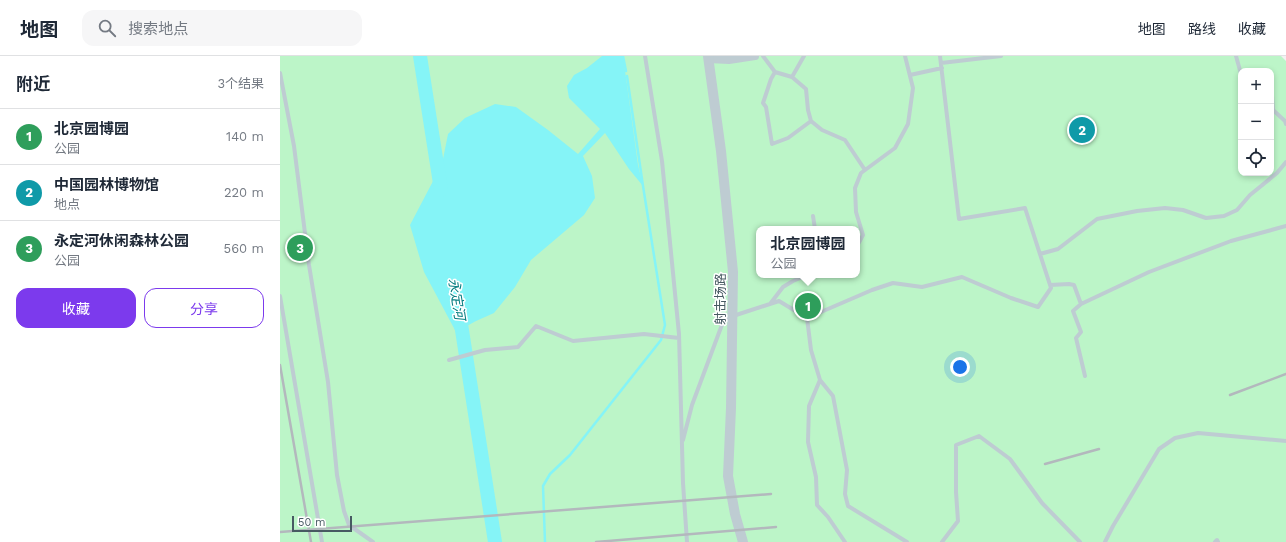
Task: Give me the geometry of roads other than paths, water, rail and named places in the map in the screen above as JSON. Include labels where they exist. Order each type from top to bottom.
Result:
[{"type":"street","points":[[708,57],[729,60],[755,56]]},
{"type":"street","name":"射击场路","points":[[708,57],[721,151],[733,272],[732,408],[728,476],[735,514],[743,542]]},
{"type":"lane","points":[[645,56],[662,161],[679,338],[683,483],[687,542]]},
{"type":"lane","points":[[763,56],[775,72],[792,77],[806,89],[808,110],[811,121],[822,130],[845,140],[865,170]]},
{"type":"lane","points":[[792,77],[804,56]]},
{"type":"lane","points":[[860,240],[863,234],[856,212],[855,188],[861,173],[895,148],[908,124],[913,88],[905,56]]},
{"type":"lane","points":[[807,318],[872,290],[893,283],[922,287],[962,276],[1011,298],[1038,307],[1051,288],[1025,208],[960,219],[940,56]]},
{"type":"lane","points":[[910,76],[941,65],[1001,56]]},
{"type":"lane","points":[[1236,56],[1239,68]]},
{"type":"lane","points":[[775,72],[771,79],[763,103],[766,107],[772,144],[788,138],[811,121]]},
{"type":"lane","points":[[280,73],[294,146],[309,265],[328,382],[337,474],[344,511],[350,525],[373,542]]},
{"type":"lane","points":[[1273,104],[1273,110],[1285,121],[1286,124]]},
{"type":"lane","points":[[1040,254],[1058,248],[1097,219],[1136,211],[1165,208],[1183,210],[1206,218],[1224,216],[1237,210],[1250,196],[1277,173],[1286,162]]},
{"type":"lane","points":[[813,216],[815,226]]},
{"type":"lane","points":[[1085,376],[1076,338],[1081,332],[1074,311],[1081,304],[1149,272],[1232,241],[1286,226]]},
{"type":"lane","points":[[770,304],[783,287],[799,278]]},
{"type":"lane","points":[[1050,284],[1074,285],[1081,304]]},
{"type":"lane","points":[[280,296],[322,542]]},
{"type":"lane","points":[[683,440],[692,405],[722,322],[733,316],[779,301],[807,318]]},
{"type":"lane","points":[[807,318],[811,350],[820,380],[833,396],[847,470],[845,494],[848,506],[907,542]]},
{"type":"lane","points":[[450,360],[485,350],[518,347],[536,326],[574,340],[644,334],[679,338]]},
{"type":"lane","points":[[820,380],[809,406],[808,442],[816,477],[817,505],[828,517],[845,542]]},
{"type":"lane","points":[[1105,542],[1159,449],[1175,438],[1198,433],[1286,441]]},
{"type":"lane","points":[[942,542],[958,521],[956,492],[956,445],[979,436],[1010,459],[1042,502],[1080,542]]},
{"type":"lane","points":[[1215,542],[1217,540],[1218,542]]},
{"type":"water","points":[[602,56],[623,56],[638,165],[643,186],[629,169],[605,133],[583,156],[592,176],[595,198],[584,215],[531,260],[515,287],[494,313],[456,332],[424,272],[410,225],[442,164],[448,134],[465,118],[495,104],[516,107],[578,154],[600,129],[569,98],[567,86],[574,75],[587,68]]},
{"type":"waterway","name":"永定河","points":[[420,56],[441,190]]},
{"type":"waterway","points":[[623,56],[626,71]]},
{"type":"waterway","points":[[545,542],[543,486],[550,474],[570,455],[661,340],[665,325],[627,76]]},
{"type":"waterway","name":"永定河","points":[[459,311],[495,542]]},
{"type":"railway","points":[[280,365],[311,542]]},
{"type":"railway","points":[[1230,395],[1286,374]]},
{"type":"railway","points":[[1045,464],[1099,449]]},
{"type":"railway","points":[[280,532],[771,494]]},
{"type":"railway","points":[[596,542],[776,527]]},
{"type":"place","name":"中国园林博物馆","points":[[1082,130]]},
{"type":"place","name":"永定河休闲森林公园","points":[[300,248]]},
{"type":"place","name":"北京园博园","points":[[808,306]]}]
